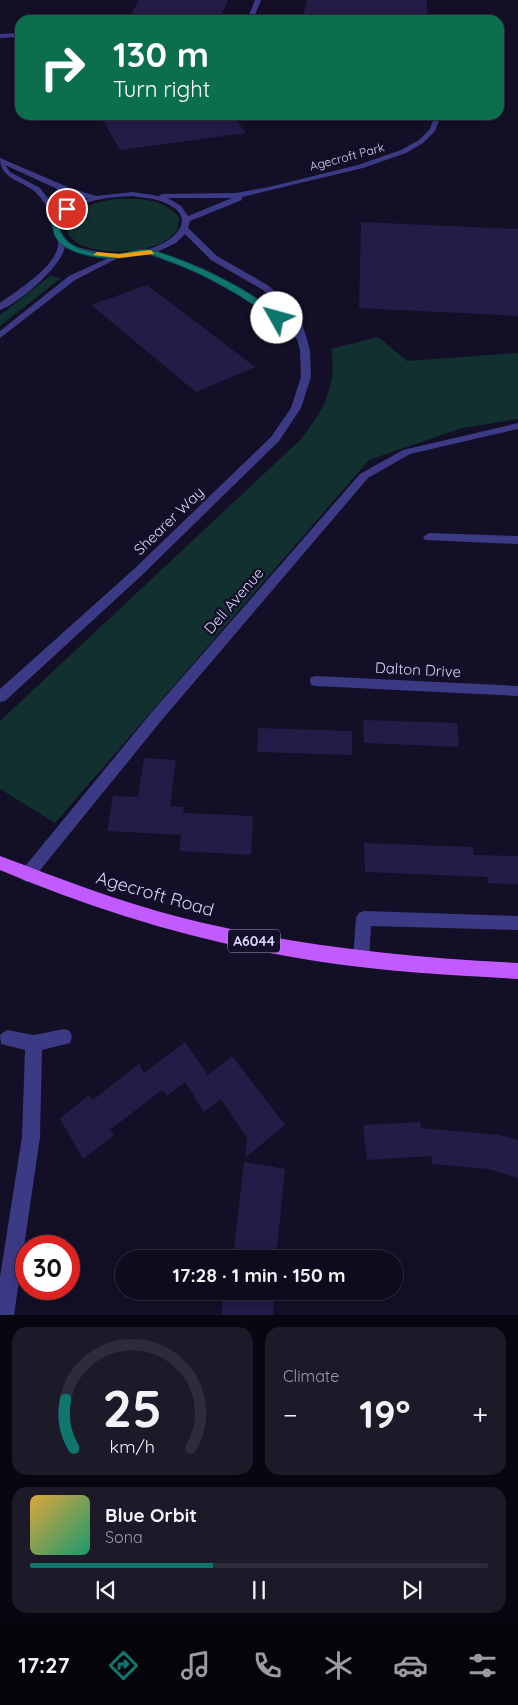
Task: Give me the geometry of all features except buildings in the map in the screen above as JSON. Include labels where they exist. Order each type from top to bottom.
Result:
[{"type":"main road","name":"Agecroft Road","points":[[0,863],[26,875],[123,908],[178,924],[294,950],[361,959],[518,971]]},
{"type":"street","points":[[252,15],[258,0]]},
{"type":"street","points":[[0,36],[15,35]]},
{"type":"street","name":"Agecroft Park","points":[[246,195],[389,158],[423,139],[432,129],[436,120]]},
{"type":"street","points":[[0,160],[67,190],[94,198]]},
{"type":"street","points":[[0,164],[8,173],[37,190],[59,217]]},
{"type":"street","points":[[152,196],[169,202],[181,210],[187,219],[186,229],[172,242],[150,252],[119,256],[85,252],[62,241],[56,233],[55,225],[59,217],[67,209],[94,198],[120,194],[152,196],[246,195]]},
{"type":"street","points":[[187,219],[246,195]]},
{"type":"street","name":"Shearer Way","points":[[0,697],[136,573],[274,439],[287,423],[303,392],[306,363],[295,313],[266,288],[214,258],[186,229]]},
{"type":"street","points":[[0,307],[50,268],[61,252],[62,241]]},
{"type":"street","points":[[150,252],[199,270],[245,295],[301,337]]},
{"type":"street","points":[[0,335],[72,278],[119,256]]},
{"type":"street","name":"Dell Avenue","points":[[26,875],[156,717],[364,476],[407,452],[518,426]]},
{"type":"street","points":[[429,537],[518,540]]},
{"type":"street","name":"Dalton Drive","points":[[316,681],[518,691]]},
{"type":"street","points":[[361,959],[364,918],[518,923]]},
{"type":"street","points":[[7,1038],[34,1043],[64,1037]]},
{"type":"street","points":[[4,1315],[31,1137],[34,1043]]},
{"type":"green space","points":[[116,199],[150,200],[166,206],[179,217],[178,229],[160,244],[137,250],[122,251],[92,249],[79,244],[70,236],[66,225],[75,213],[88,206]]},
{"type":"green space","points":[[50,276],[61,278],[0,326],[0,315]]},
{"type":"green space","points":[[378,337],[407,361],[518,353],[518,419],[462,428],[369,460],[55,823],[0,789],[0,721],[300,440],[315,419],[326,398],[332,375],[331,349]]},
{"type":"slow traffic","points":[[97,255],[119,256],[151,252]]},
{"type":"route","points":[[67,209],[59,217],[55,225],[56,233],[62,241],[72,248],[101,255],[119,256],[150,252],[199,270],[252,299],[277,318]]}]
